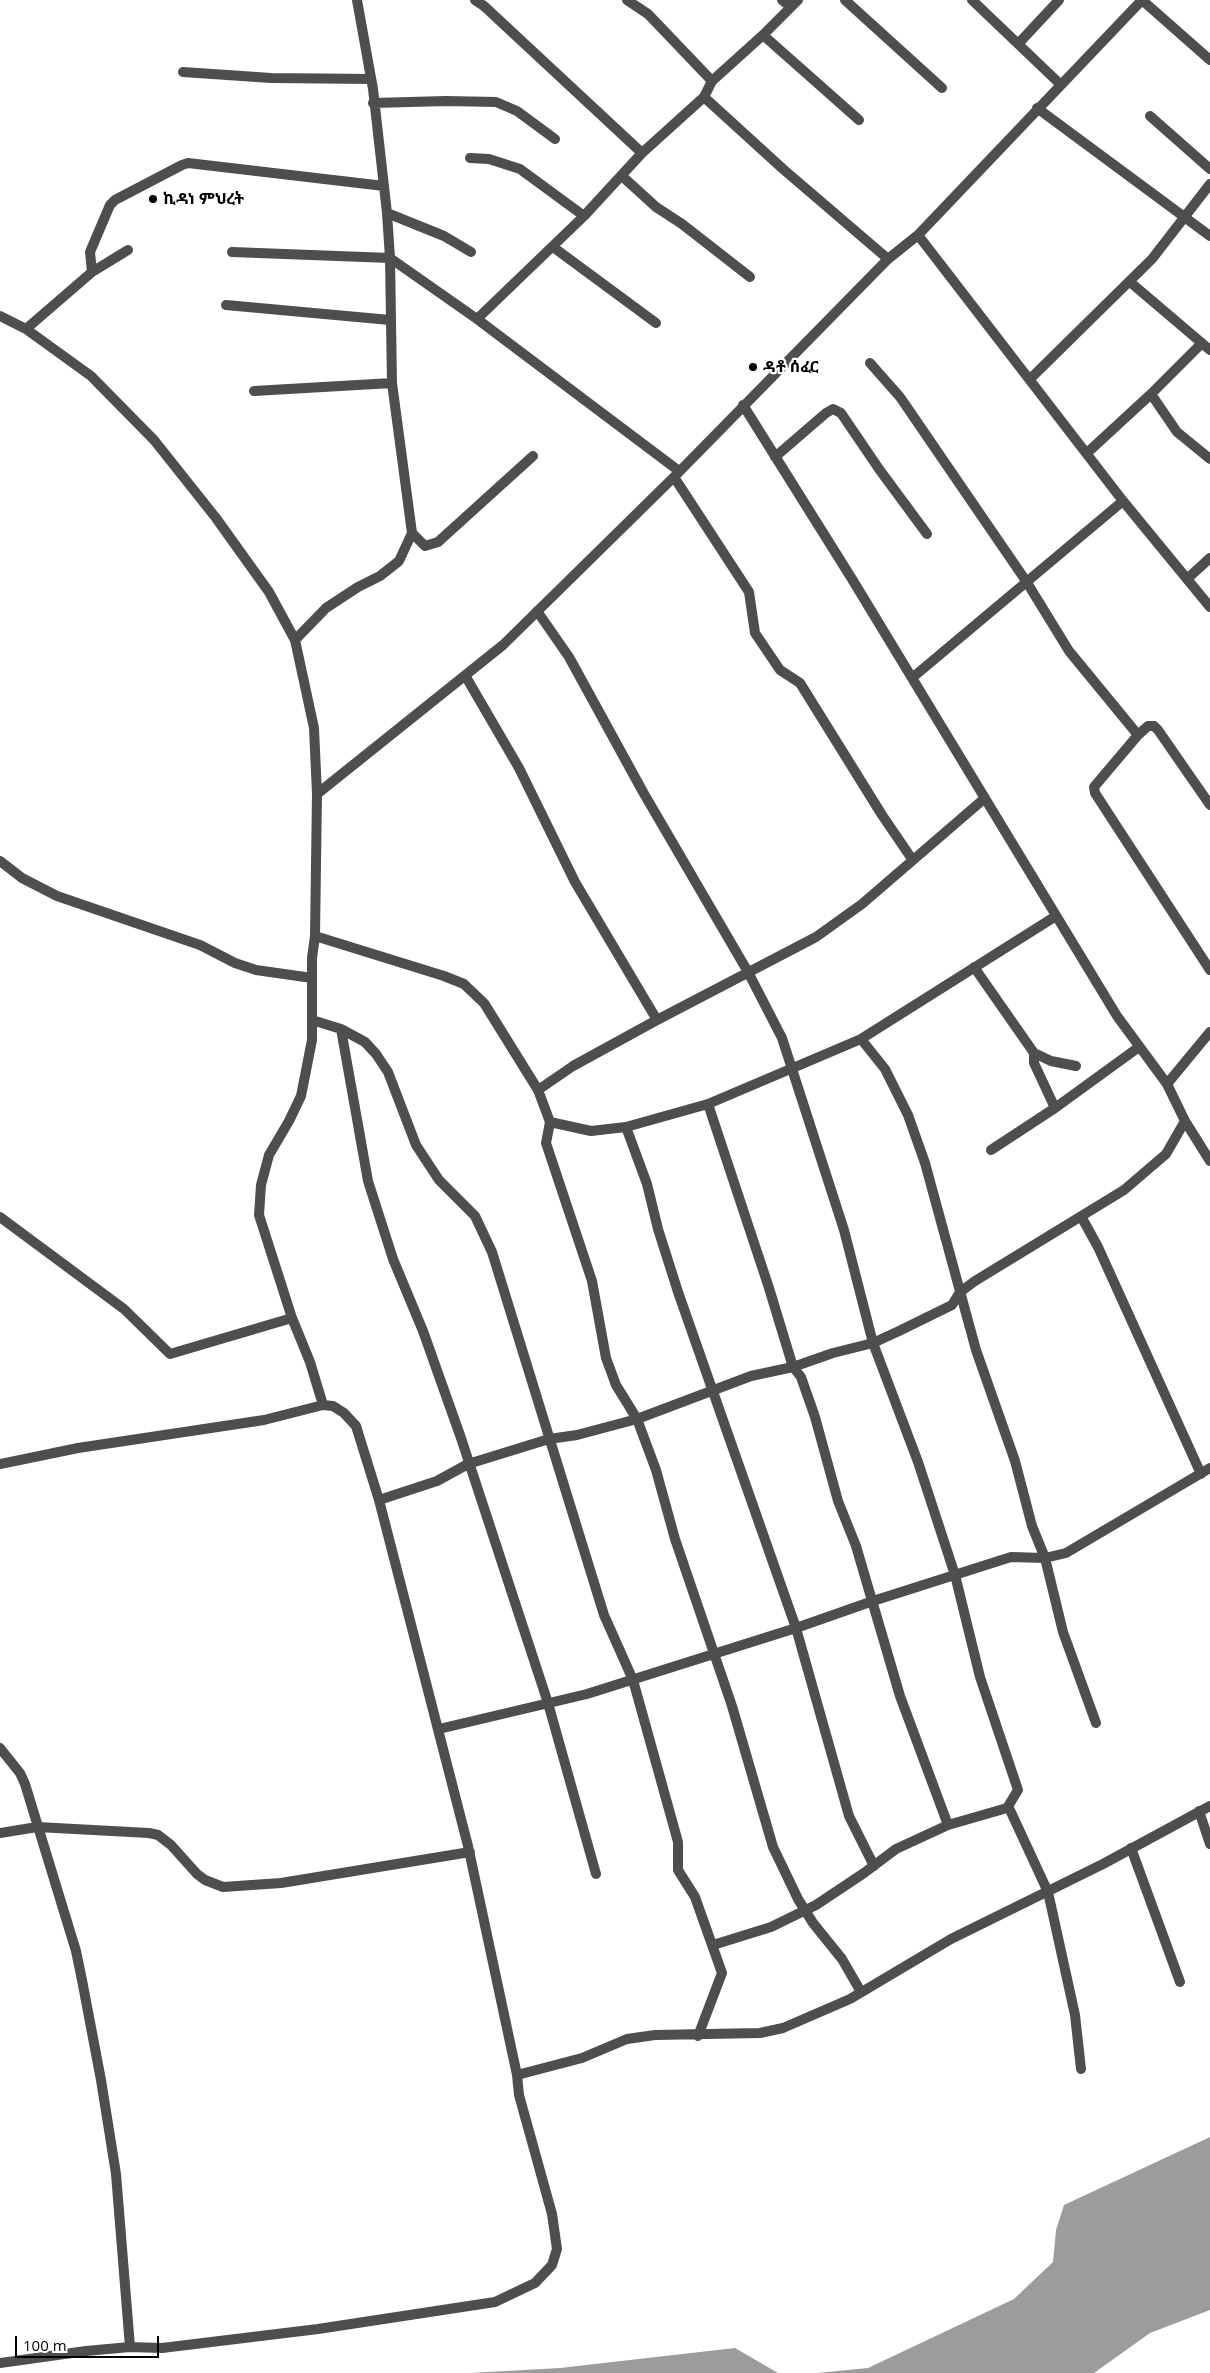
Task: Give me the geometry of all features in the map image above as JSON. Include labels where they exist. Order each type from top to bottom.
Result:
[{"type":"street","points":[[295,640],[326,608],[358,587],[380,576],[399,561],[412,533],[392,383],[390,258],[387,213],[371,79],[357,0]]},
{"type":"street","points":[[475,0],[484,6],[642,153]]},
{"type":"street","points":[[627,0],[648,14],[712,81]]},
{"type":"street","points":[[782,0],[794,3]]},
{"type":"street","points":[[845,0],[942,88]]},
{"type":"street","points":[[972,0],[1060,84]]},
{"type":"street","points":[[1019,43],[1059,0]]},
{"type":"street","points":[[318,794],[504,645],[888,259],[918,235],[1142,0],[1210,60]]},
{"type":"street","points":[[478,319],[584,216],[642,153],[704,97],[712,81],[763,35],[794,3]]},
{"type":"street","points":[[763,35],[859,120]]},
{"type":"street","points":[[183,72],[271,78],[371,79]]},
{"type":"street","points":[[704,97],[783,170],[888,259]]},
{"type":"street","points":[[373,103],[496,102],[518,111],[555,139]]},
{"type":"street","points":[[1037,108],[1210,236]]},
{"type":"street","points":[[1150,116],[1210,169]]},
{"type":"street","points":[[470,158],[489,159],[520,169],[584,216]]},
{"type":"street","points":[[92,272],[90,252],[110,205],[115,200],[182,165],[188,164],[384,186]]},
{"type":"street","points":[[622,176],[656,207],[682,224],[750,277]]},
{"type":"street","points":[[1030,379],[1152,259],[1210,184]]},
{"type":"street","points":[[387,213],[444,236],[471,252]]},
{"type":"street","points":[[918,235],[1123,501],[1210,606]]},
{"type":"street","points":[[552,247],[656,323]]},
{"type":"street","points":[[26,328],[92,272],[128,250]]},
{"type":"street","points":[[232,252],[390,258],[478,319],[676,474],[749,592],[755,633],[780,670],[800,683],[882,815],[912,859]]},
{"type":"street","points":[[1087,453],[1206,346],[1130,282]]},
{"type":"street","points":[[226,305],[390,320]]},
{"type":"street","points":[[0,316],[26,328],[91,376],[154,440],[216,518],[269,592],[295,640],[314,728],[318,794],[315,936],[312,978],[312,1040],[301,1096],[269,1156],[260,1200],[262,1227],[292,1318],[310,1362],[324,1405]]},
{"type":"street","points":[[870,363],[900,397],[1026,582],[1069,651],[1138,735]]},
{"type":"street","points":[[254,390],[392,383]]},
{"type":"street","points":[[1151,394],[1177,432],[1210,459]]},
{"type":"street","points":[[743,405],[912,678],[1117,1016],[1167,1084],[1185,1122],[1210,1161]]},
{"type":"street","points":[[775,457],[826,413],[833,409],[841,413],[878,469],[927,534]]},
{"type":"street","points":[[412,533],[425,546],[438,542],[534,456]]},
{"type":"street","points":[[912,678],[1123,501]]},
{"type":"street","points":[[1187,579],[1210,558]]},
{"type":"street","points":[[537,610],[569,657],[642,792],[748,972],[782,1038],[794,1068],[844,1230],[873,1343],[918,1462],[955,1574],[980,1677],[1018,1790],[1007,1808],[948,1825],[896,1849],[836,1893],[805,1911],[771,1927],[713,1945]]},
{"type":"street","points":[[466,677],[519,768],[575,882],[657,1020]]},
{"type":"street","points":[[1210,805],[1154,726],[1148,726],[1138,735],[1094,786],[1095,792],[1210,970]]},
{"type":"street","points":[[538,1090],[573,1066],[816,937],[862,904],[985,798]]},
{"type":"street","points":[[0,861],[22,878],[57,896],[200,945],[235,963],[256,970],[312,978]]},
{"type":"street","points":[[550,1122],[591,1131],[626,1127],[708,1104],[861,1039],[1056,916]]},
{"type":"street","points":[[315,936],[464,984],[484,1003],[538,1090],[550,1122],[546,1143],[592,1281],[606,1358],[616,1385],[637,1419],[656,1470],[675,1539],[712,1654],[732,1706],[773,1847],[805,1911],[842,1959],[861,1992]]},
{"type":"street","points":[[974,967],[1034,1053],[1051,1061],[1076,1066]]},
{"type":"street","points":[[312,1020],[341,1029],[364,1042],[376,1054],[388,1072],[416,1144],[439,1180],[474,1216],[492,1252],[604,1615],[633,1680],[678,1842],[678,1870],[695,1897],[713,1945],[722,1976],[698,2036]]},
{"type":"street","points":[[341,1029],[368,1181],[393,1259],[443,1386],[548,1703],[596,1874]]},
{"type":"street","points":[[1167,1084],[1210,1032]]},
{"type":"street","points":[[861,1039],[885,1069],[908,1115],[925,1163],[976,1350],[1005,1429],[1032,1526],[1045,1558],[1063,1632],[1096,1723]]},
{"type":"street","points":[[991,1150],[1056,1108],[1139,1046]]},
{"type":"street","points":[[1034,1053],[1034,1063],[1056,1108]]},
{"type":"street","points":[[708,1104],[770,1288],[793,1367],[802,1377],[838,1501],[856,1546],[866,1586],[873,1601],[900,1696],[948,1825]]},
{"type":"street","points":[[379,1500],[437,1481],[468,1464],[549,1440],[577,1435],[637,1419],[751,1376],[793,1367],[832,1353],[873,1343],[952,1305],[960,1292],[1082,1218],[1124,1190],[1166,1154],[1185,1122]]},
{"type":"street","points":[[626,1127],[647,1184],[658,1229],[678,1292],[796,1628],[850,1816],[874,1866]]},
{"type":"street","points":[[0,1218],[124,1309],[170,1354],[292,1318]]},
{"type":"street","points":[[439,1729],[633,1680],[1010,1557],[1045,1558],[1066,1553],[1082,1546],[1206,1471],[1098,1247],[1082,1218]]},
{"type":"street","points":[[0,1464],[78,1448],[264,1420],[324,1405],[333,1406],[344,1413],[356,1426],[379,1500],[412,1635],[439,1729],[470,1852],[517,2075],[519,2095],[555,2231],[557,2249],[552,2265],[536,2283],[495,2302],[318,2329],[162,2348],[130,2347],[0,2363]]},
{"type":"street","points":[[0,1748],[25,1784],[76,1951],[102,2080],[117,2183],[130,2347]]},
{"type":"street","points":[[517,2075],[582,2058],[627,2039],[655,2036],[760,2033],[782,2028],[820,2013],[861,1992],[951,1939],[1048,1892],[1210,1806]]},
{"type":"street","points":[[1007,1808],[1010,1810],[1048,1892],[1075,2014],[1081,2069]]},
{"type":"street","points":[[1199,1811],[1210,1844]]},
{"type":"street","points":[[0,1834],[38,1827],[149,1832],[158,1835],[171,1845],[197,1874],[205,1880],[223,1887],[282,1883],[470,1852]]},
{"type":"street","points":[[1131,1848],[1180,1982]]},
{"type":"shaded area","points":[[1210,2137],[1210,2310],[1150,2333],[1094,2373],[817,2373],[868,2368],[1014,2299],[1053,2262],[1056,2230],[1064,2205]]},
{"type":"shaded area","points":[[735,2348],[778,2373],[470,2373],[560,2368]]},
{"type":"place","name":"ኪዳነ ምህረት","points":[[153,199]]},
{"type":"place","name":"ዳቶ ሰፈር","points":[[753,367]]}]
